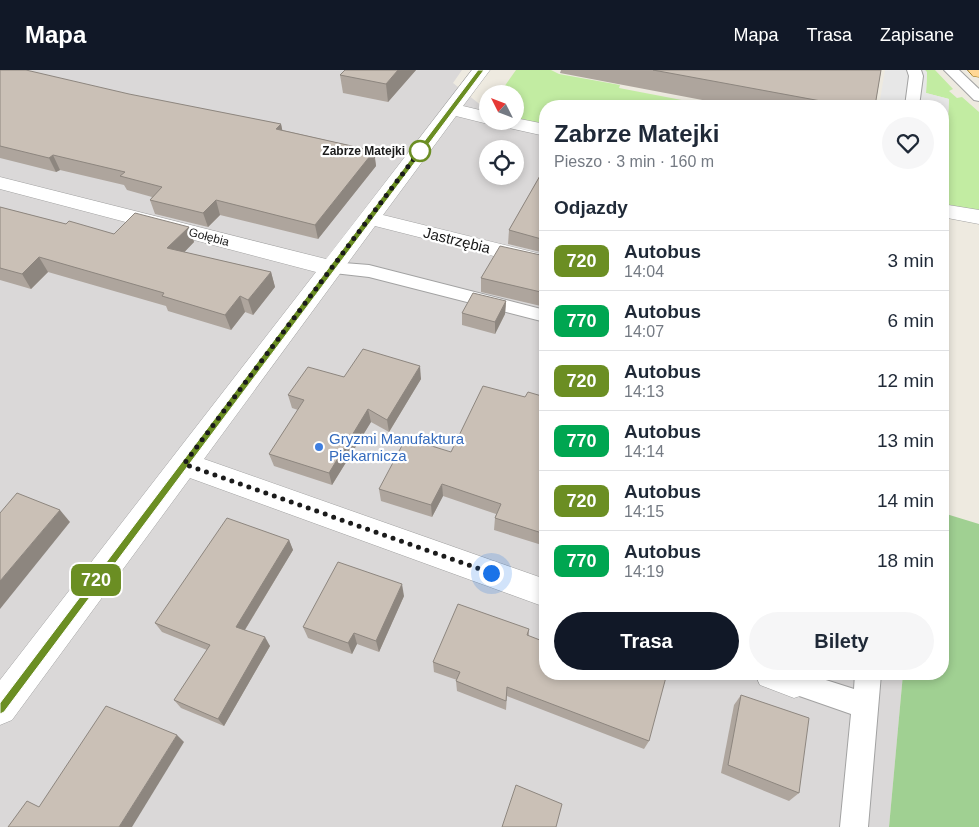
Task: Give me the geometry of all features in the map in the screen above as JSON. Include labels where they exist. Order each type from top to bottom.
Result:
[{"type":"street","points":[[0,708],[480,70]]},
{"type":"street","points":[[451,110],[479,116]]},
{"type":"street","points":[[524,126],[539,129]]},
{"type":"street","name":"Gołębia","points":[[0,182],[331,268]]},
{"type":"street","points":[[949,212],[979,218]]},
{"type":"street","name":"Jastrzębia","points":[[369,218],[539,260]]},
{"type":"street","points":[[184,464],[539,590]]},
{"type":"lane","points":[[913,100],[916,76],[914,70]]},
{"type":"lane","points":[[951,70],[979,97]]},
{"type":"lane","points":[[331,268],[369,271],[539,314]]},
{"type":"lane","points":[[789,680],[865,706]]},
{"type":"lane","points":[[854,827],[867,680]]},
{"type":"shaded area","points":[[0,70],[462,70],[453,83],[479,104],[479,130],[524,130],[524,124],[539,125],[539,680],[902,680],[889,827],[0,827]]},
{"type":"shaded area","points":[[885,70],[925,70],[927,72],[926,93],[949,99],[949,100],[880,100]]},
{"type":"green space","points":[[516,70],[551,70],[559,74],[620,85],[619,88],[682,100],[539,100],[539,124],[524,121],[524,85],[505,85]]},
{"type":"green space","points":[[925,70],[935,70],[953,89],[949,91],[957,98],[962,97],[979,112],[979,211],[949,205],[949,99],[926,93],[927,73]]},
{"type":"green space","points":[[949,515],[979,524],[979,827],[889,827],[902,680],[949,680]]},
{"type":"building","points":[[0,70],[26,70],[129,94],[281,124],[276,129],[374,151],[315,225],[216,200],[203,213],[150,200],[162,187],[120,176],[125,172],[53,155],[49,158],[0,146]]},
{"type":"building","points":[[345,70],[398,70],[386,84],[340,75]]},
{"type":"building","points":[[653,70],[881,70],[876,100],[816,100]]},
{"type":"building","points":[[539,178],[539,238],[509,230]]},
{"type":"building","points":[[0,207],[66,224],[69,221],[114,234],[135,213],[189,227],[167,248],[271,272],[248,300],[240,296],[225,315],[162,296],[164,293],[39,257],[22,274],[0,268]]},
{"type":"building","points":[[500,246],[539,255],[539,292],[481,278]]},
{"type":"building","points":[[473,293],[506,301],[495,322],[462,313]]},
{"type":"building","points":[[363,349],[420,366],[387,420],[368,409],[329,473],[269,454],[304,400],[288,395],[308,367],[344,377]]},
{"type":"building","points":[[483,386],[525,397],[528,392],[539,395],[539,532],[495,518],[501,504],[442,484],[431,505],[379,489],[406,438],[451,452]]},
{"type":"building","points":[[17,493],[60,510],[0,581],[0,513]]},
{"type":"building","points":[[227,518],[289,540],[236,627],[265,637],[218,719],[174,700],[210,645],[155,623]]},
{"type":"building","points":[[338,562],[402,584],[376,641],[354,633],[348,643],[303,627]]},
{"type":"building","points":[[458,604],[529,629],[527,635],[539,640],[539,680],[665,680],[649,741],[507,687],[506,701],[456,681],[460,672],[433,662]]},
{"type":"building","points":[[741,695],[809,718],[799,793],[728,765]]},
{"type":"building","points":[[106,706],[177,735],[119,827],[8,827],[27,801],[39,807]]},
{"type":"building","points":[[516,785],[562,804],[556,827],[502,827]]},
{"type":"bus line","name":"720","points":[[0,708],[481,70]]},
{"type":"place","name":"Zabrze Matejki","points":[[420,151]]},
{"type":"place","name":"Gryzmi Manufaktura Piekarnicza","points":[[319,447]]},
{"type":"route","points":[[420,151],[422,148],[184,464],[491,573]]}]
